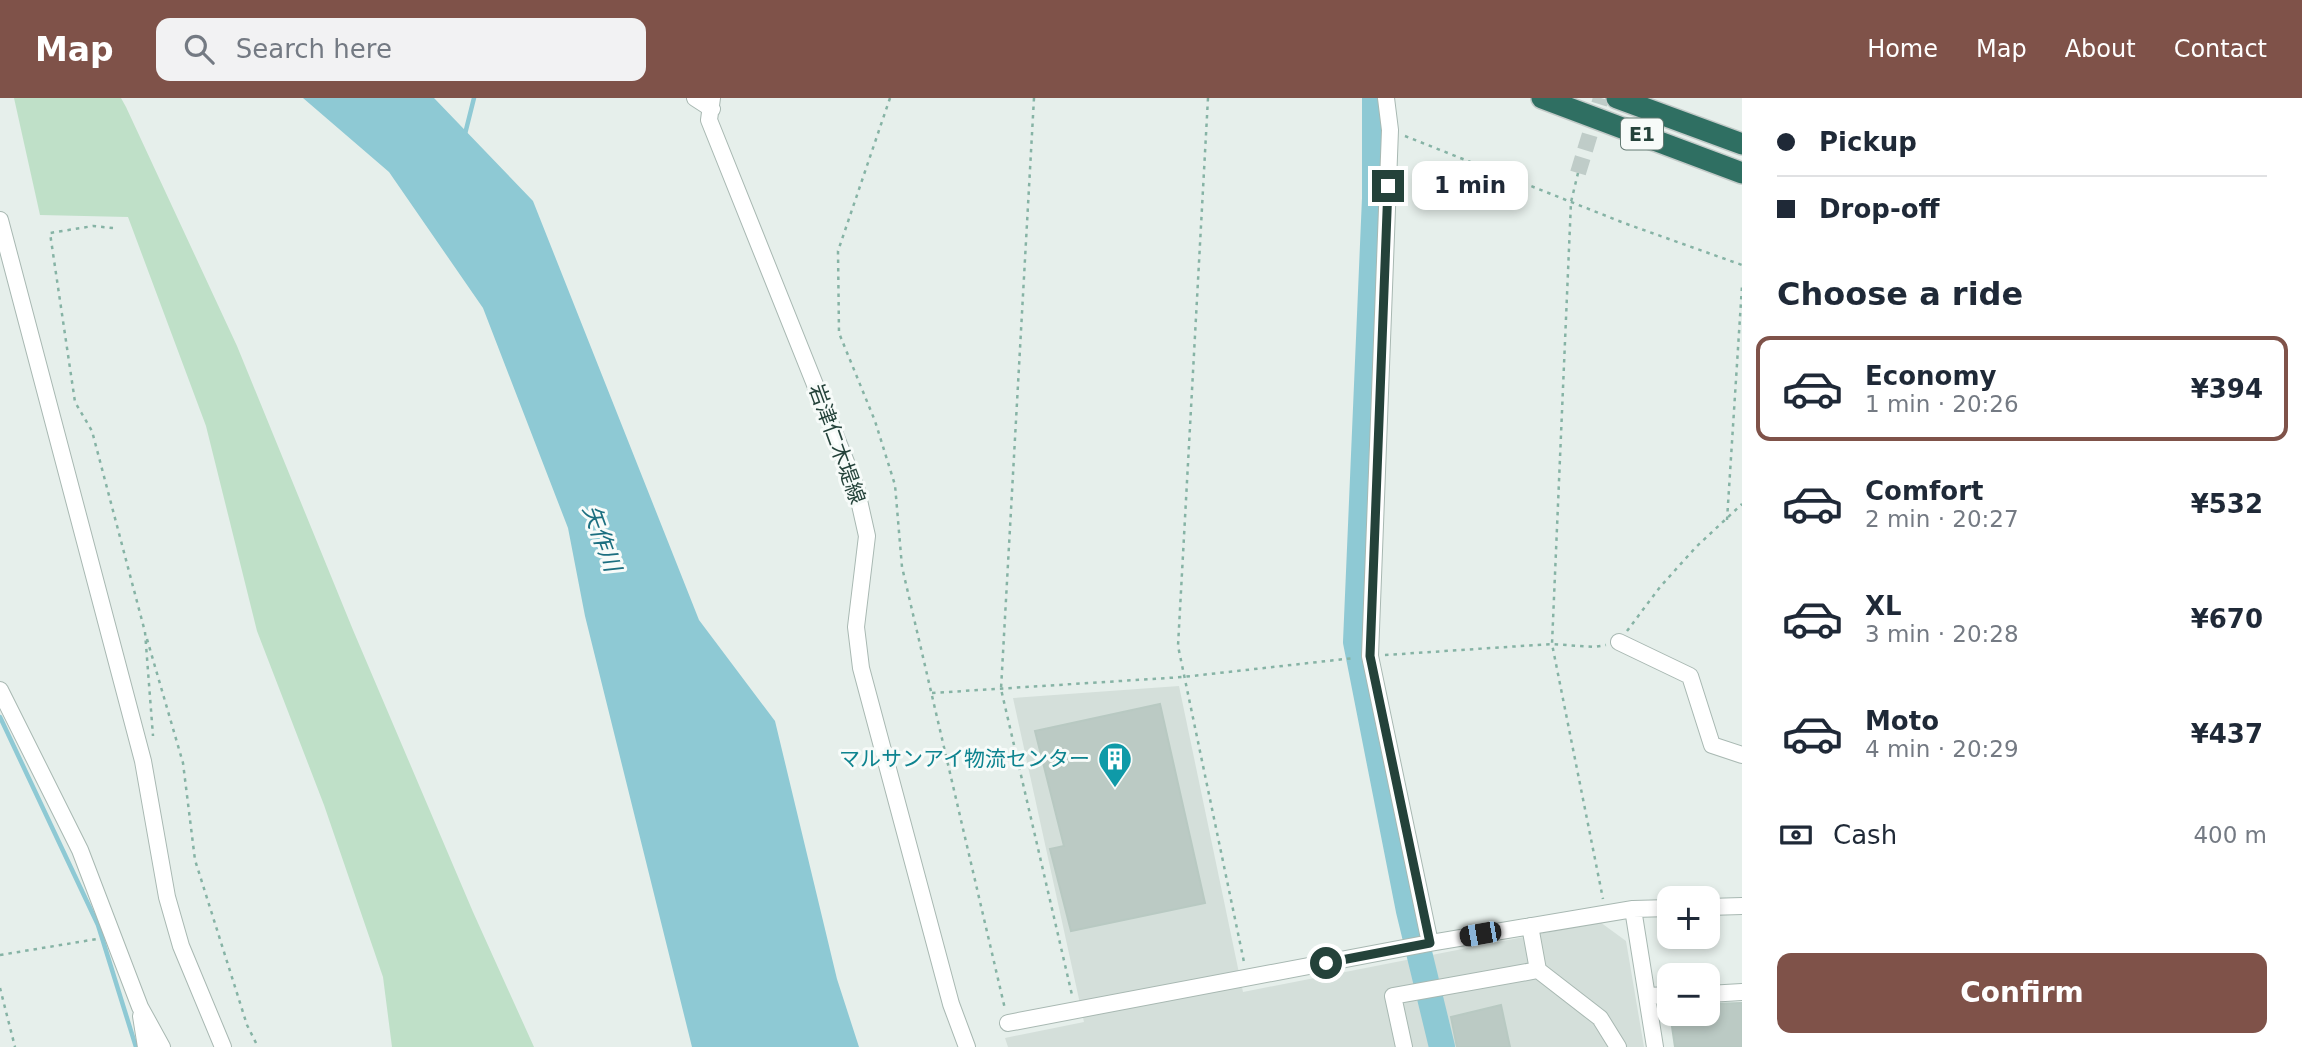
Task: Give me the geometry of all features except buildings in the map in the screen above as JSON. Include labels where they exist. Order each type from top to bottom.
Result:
[{"type":"highway","name":"E1","points":[[1542,98],[1742,173]]},
{"type":"highway","name":"E1","points":[[1617,98],[1742,144]]},
{"type":"street","points":[[695,98],[712,104]]},
{"type":"street","points":[[1386,98],[1390,130],[1370,656],[1430,943]]},
{"type":"street","name":"岩津仁木堤線","points":[[712,104],[709,120],[856,487],[867,536],[856,627],[861,668],[951,1004],[967,1047]]},
{"type":"street","points":[[0,220],[143,761],[167,897],[181,946],[223,1047]]},
{"type":"street","points":[[1619,642],[1690,676],[1712,745],[1742,755]]},
{"type":"street","points":[[0,690],[79,850],[140,1007],[162,1047]]},
{"type":"street","points":[[1720,907],[1742,906]]},
{"type":"street","points":[[1008,1023],[1076,1013],[1430,943],[1605,913],[1657,908]]},
{"type":"street","points":[[1633,909],[1655,1047]]},
{"type":"street","points":[[1530,926],[1538,970],[1600,1018],[1618,1047]]},
{"type":"street","points":[[1404,1047],[1392,996],[1538,970]]},
{"type":"street","points":[[1720,993],[1742,992]]},
{"type":"street","points":[[1647,996],[1657,996]]},
{"type":"street","points":[[140,1007],[146,1047]]},
{"type":"path","points":[[890,98],[838,251],[839,333],[875,421],[895,485],[902,567],[1008,1023]]},
{"type":"path","points":[[1034,98],[1000,689],[1076,1013]]},
{"type":"path","points":[[1208,98],[1178,646],[1248,979]]},
{"type":"path","points":[[1390,130],[1571,202],[1742,265]]},
{"type":"path","points":[[1578,173],[1571,202],[1552,644],[1605,913]]},
{"type":"path","points":[[113,228],[93,226],[50,233],[75,402],[92,431],[183,763],[195,860],[247,1025],[258,1047]]},
{"type":"path","points":[[1727,520],[1742,286]]},
{"type":"path","points":[[932,693],[1183,677],[1370,656],[1552,644],[1594,648],[1619,642],[1660,587],[1696,547],[1742,504]]},
{"type":"path","points":[[145,632],[154,747]]},
{"type":"path","points":[[0,955],[113,937]]},
{"type":"path","points":[[0,988],[15,1047]]},
{"type":"shaded area","points":[[1179,686],[1243,992],[1600,922],[1626,941],[1644,1047],[1008,1047],[1005,1038],[1084,1022],[1013,698]]},
{"type":"green space","points":[[14,98],[121,98],[126,107],[237,346],[353,630],[473,912],[534,1047],[392,1047],[383,977],[324,805],[257,631],[206,426],[128,217],[40,215]]},
{"type":"water","name":"矢作川","points":[[303,98],[434,98],[533,201],[699,620],[775,721],[837,979],[859,1047],[692,1047],[585,616],[568,528],[483,308],[389,172]]},
{"type":"waterway","points":[[465,134],[474,98]]},
{"type":"waterway","points":[[1375,98],[1375,198],[1356,642],[1409,911],[1442,1047]]},
{"type":"waterway","points":[[0,717],[98,925],[136,1047]]},
{"type":"tunnel","points":[[1578,173],[1601,98]]},
{"type":"place","name":"マルサンアイ物流センター","points":[[1115,789]]},
{"type":"route","points":[[1326,963],[1430,943],[1370,656],[1388,186]]}]
